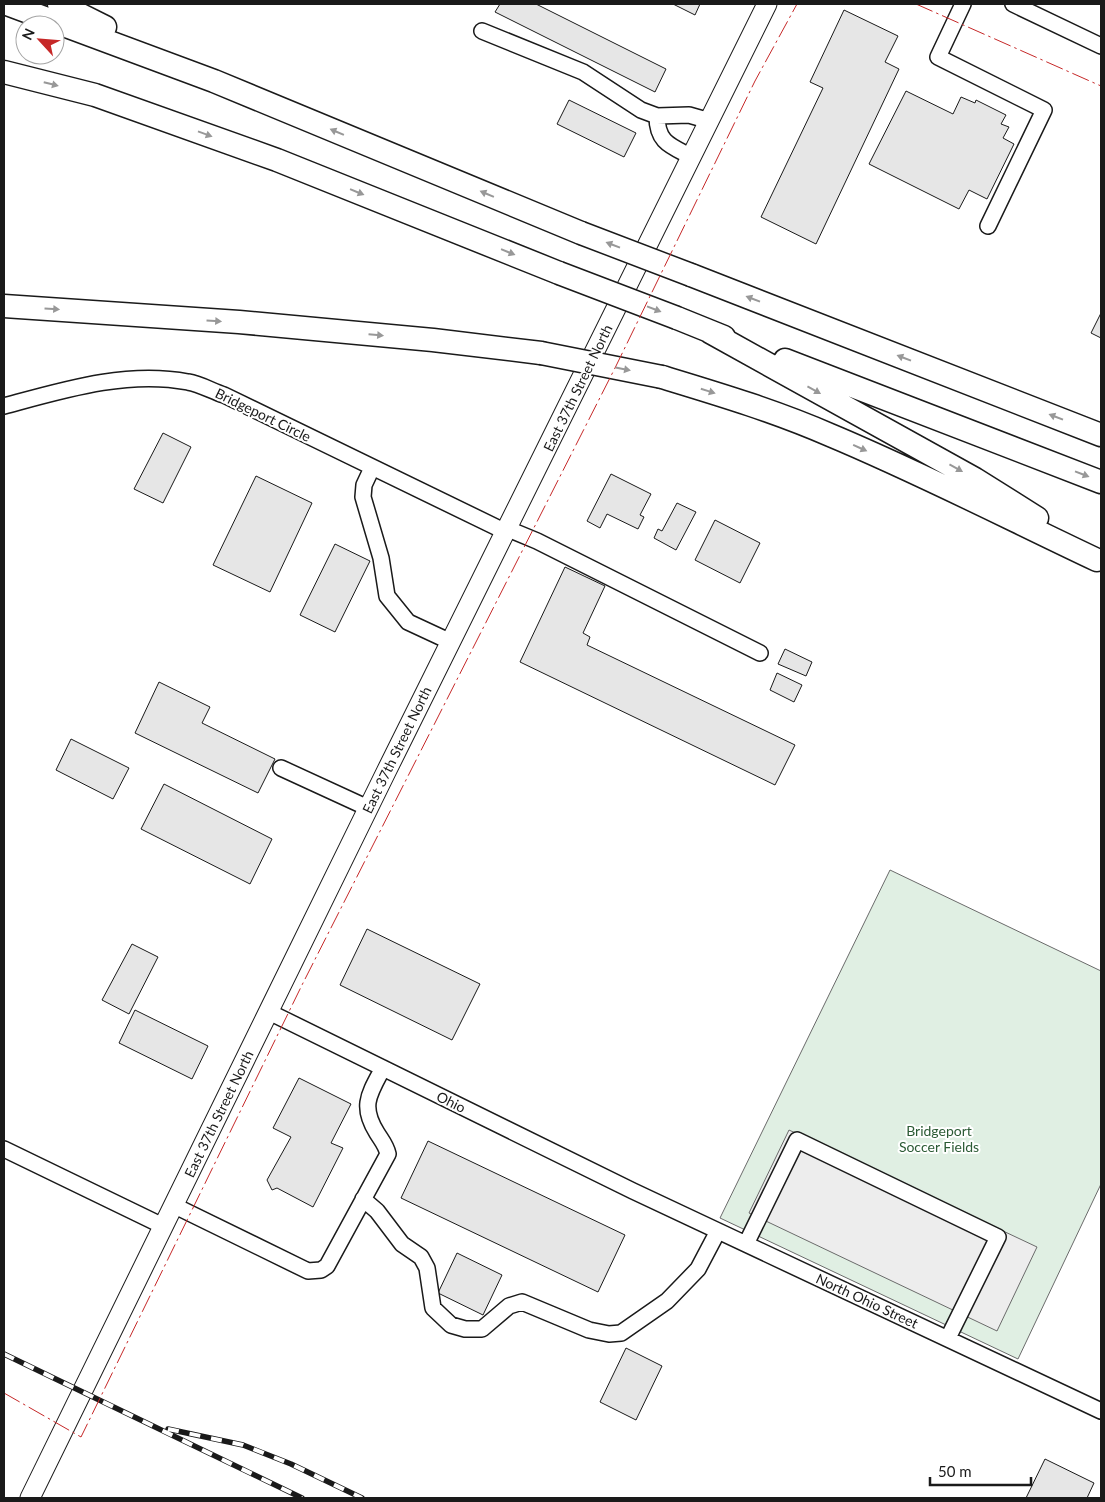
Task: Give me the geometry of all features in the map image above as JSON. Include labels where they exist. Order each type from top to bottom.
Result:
[{"type":"highway","points":[[7,4],[214,81],[580,233],[1101,435]]},
{"type":"highway","points":[[59,4],[214,81]]},
{"type":"highway","points":[[4,72],[95,95],[277,160],[559,273],[1101,482]]},
{"type":"highway","points":[[4,306],[239,322],[433,340],[541,353],[662,377],[753,405],[829,434],[957,492],[1099,562]]},
{"type":"highway","points":[[710,332],[975,478],[1052,527],[1099,562]]},
{"type":"main road","name":"East 37th Street North","points":[[30,1498],[368,808],[767,4]]},
{"type":"street","points":[[963,4],[938,57],[1044,110],[988,226]]},
{"type":"street","points":[[1013,4],[1101,46]]},
{"type":"street","points":[[482,31],[583,72],[641,110],[657,116],[689,115],[710,121]]},
{"type":"street","points":[[657,116],[657,130],[661,138],[692,157]]},
{"type":"street","name":"Bridgeport Circle","points":[[4,406],[116,380],[150,377],[190,382],[224,395],[372,468],[507,530],[546,545],[760,653]]},
{"type":"street","points":[[372,468],[364,485],[363,497],[381,558],[387,596],[408,622],[451,642]]},
{"type":"street","points":[[281,768],[368,808]]},
{"type":"street","name":"Ohio","points":[[269,1012],[633,1191]]},
{"type":"street","points":[[173,1205],[308,1271],[320,1270],[327,1266],[388,1154],[386,1144],[377,1134],[367,1112],[367,1097],[383,1068]]},
{"type":"street","points":[[746,1244],[797,1140],[998,1237],[948,1338]]},
{"type":"street","points":[[4,1149],[163,1226]]},
{"type":"street","name":"North Ohio Street","points":[[633,1191],[1101,1411]]},
{"type":"street","points":[[363,1199],[377,1211],[402,1244],[421,1257],[427,1268],[432,1308],[451,1325],[465,1329],[482,1329],[508,1306],[522,1302],[589,1330],[609,1334],[621,1333],[667,1301],[698,1269],[718,1231]]},
{"type":"green space","name":"Bridgeport Soccer Fields","points":[[890,870],[1101,971],[1101,1184],[1018,1359],[720,1218]]},
{"type":"shaded area","points":[[789,1130],[1037,1247],[997,1331],[749,1213]]},
{"type":"building","points":[[500,4],[536,4],[666,69],[655,92],[495,12]]},
{"type":"building","points":[[673,4],[700,4],[695,15]]},
{"type":"building","points":[[844,10],[898,36],[885,62],[899,69],[816,244],[761,217],[823,88],[810,82]]},
{"type":"building","points":[[906,91],[953,114],[961,97],[975,103],[976,100],[1006,115],[1001,124],[1009,127],[1003,138],[1014,144],[987,199],[969,190],[959,209],[869,164]]},
{"type":"building","points":[[569,100],[636,133],[624,157],[557,124]]},
{"type":"building","points":[[1101,313],[1101,338],[1091,333]]},
{"type":"building","points":[[163,433],[191,447],[163,503],[134,489]]},
{"type":"building","points":[[611,474],[651,494],[640,515],[644,517],[638,529],[607,514],[600,528],[587,521]]},
{"type":"building","points":[[256,476],[312,503],[270,592],[213,565]]},
{"type":"building","points":[[677,503],[696,512],[676,550],[654,538],[658,529],[662,531]]},
{"type":"building","points":[[715,520],[760,543],[740,583],[695,560]]},
{"type":"building","points":[[335,544],[370,561],[335,632],[300,615]]},
{"type":"building","points":[[565,567],[605,586],[583,633],[590,637],[587,645],[795,745],[775,785],[520,662]]},
{"type":"building","points":[[785,649],[812,662],[806,676],[778,664]]},
{"type":"building","points":[[777,673],[802,685],[794,702],[770,690]]},
{"type":"building","points":[[159,682],[210,707],[202,723],[275,759],[258,793],[135,733]]},
{"type":"building","points":[[71,739],[129,768],[113,799],[56,770]]},
{"type":"building","points":[[164,784],[272,839],[250,884],[141,829]]},
{"type":"building","points":[[367,929],[480,984],[452,1040],[340,985]]},
{"type":"building","points":[[132,944],[158,957],[129,1014],[102,1000]]},
{"type":"building","points":[[135,1010],[208,1046],[192,1079],[119,1043]]},
{"type":"building","points":[[299,1078],[351,1104],[331,1143],[343,1148],[313,1207],[277,1188],[272,1190],[267,1180],[291,1137],[273,1128]]},
{"type":"building","points":[[428,1141],[625,1235],[598,1292],[401,1198]]},
{"type":"building","points":[[457,1253],[502,1275],[483,1315],[438,1293]]},
{"type":"building","points":[[626,1348],[662,1366],[636,1420],[600,1402]]},
{"type":"building","points":[[1045,1459],[1094,1483],[1087,1498],[1026,1498]]},
{"type":"railway","points":[[4,1354],[302,1498]]},
{"type":"railway","points":[[168,1429],[243,1445],[291,1464],[362,1498]]},
{"type":"power","points":[[4,1393],[81,1437],[302,985],[615,368],[755,81],[797,4]]},
{"type":"power","points":[[916,4],[1101,86]]}]
